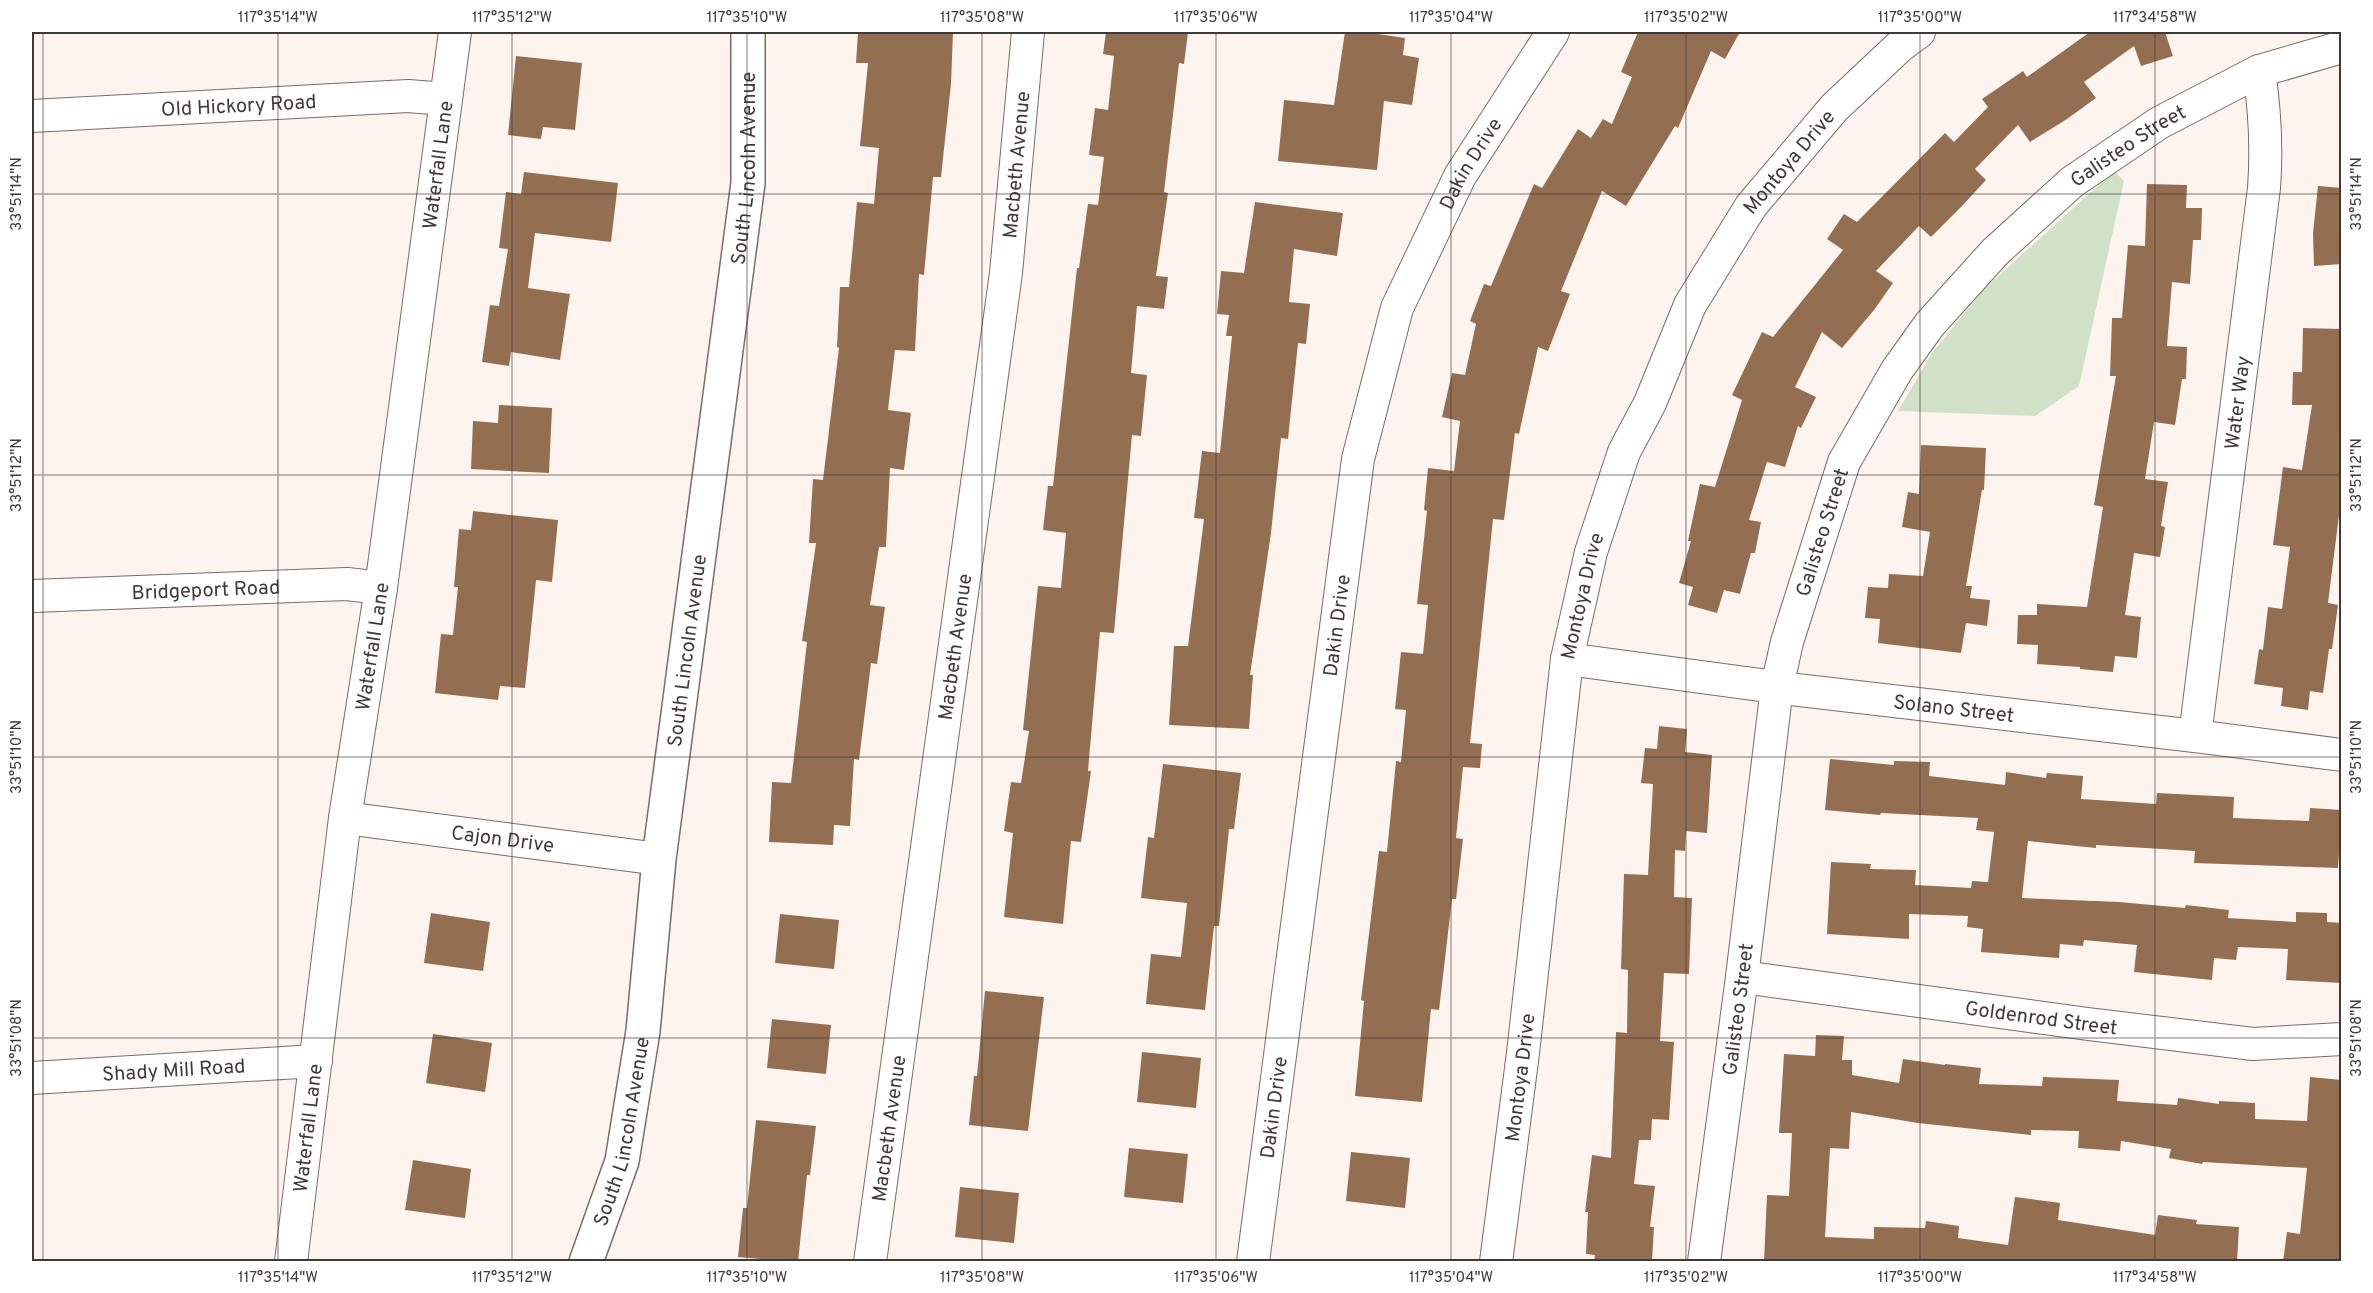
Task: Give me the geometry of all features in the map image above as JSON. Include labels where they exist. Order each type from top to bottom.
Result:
[{"type":"main road","name":"South Lincoln Avenue","points":[[586,1262],[622,1161],[643,1031],[659,859],[748,183],[748,32]]},
{"type":"street","name":"Waterfall Lane","points":[[291,1262],[345,818],[381,588],[455,32]]},
{"type":"street","name":"Macbeth Avenue","points":[[870,1262],[1006,273],[1028,32]]},
{"type":"street","name":"Dakin Drive","points":[[1253,1262],[1358,459],[1397,308],[1461,176],[1553,32]]},
{"type":"street","name":"Montoya Drive","points":[[1496,1262],[1523,1053],[1566,659],[1591,552],[1624,452],[1650,403],[1690,305],[1751,206],[1834,108],[1902,36]]},
{"type":"street","name":"Galisteo Street","points":[[1704,1262],[1742,977],[1777,687],[1787,642],[1844,462],[1897,370],[1930,324],[1995,252],[2072,182],[2159,123],[2259,70],[2342,46]]},
{"type":"street","name":"Water Way","points":[[2195,736],[2264,189],[2267,149],[2265,108],[2259,70]]},
{"type":"street","name":"Old Hickory Road","points":[[32,116],[408,96],[446,99]]},
{"type":"street","name":"Bridgeport Road","points":[[32,596],[339,585],[381,588]]},
{"type":"street","name":"Solano Street","points":[[1566,659],[1777,687],[2342,755]]},
{"type":"street","name":"Cajon Drive","points":[[345,818],[659,859]]},
{"type":"street","name":"Goldenrod Street","points":[[1742,977],[2253,1044],[2342,1039]]},
{"type":"street","name":"Shady Mill Road","points":[[32,1078],[316,1061]]},
{"type":"green space","points":[[2114,171],[2124,181],[2079,386],[2035,416],[1898,411],[1932,353],[1983,290]]},
{"type":"building","points":[[858,32],[953,32],[951,84],[941,177],[933,177],[924,275],[919,274],[915,351],[895,350],[888,410],[911,413],[904,470],[890,468],[886,547],[879,547],[870,605],[885,607],[877,664],[871,663],[859,760],[854,759],[850,826],[834,825],[833,845],[769,842],[772,782],[791,783],[807,642],[802,641],[816,543],[809,543],[813,479],[823,480],[839,348],[837,347],[840,287],[849,287],[857,202],[874,204],[879,148],[860,146],[868,63],[856,63]]},
{"type":"building","points":[[1106,32],[1188,32],[1184,64],[1179,63],[1164,192],[1168,193],[1156,276],[1168,277],[1164,309],[1137,306],[1131,373],[1147,375],[1141,436],[1132,435],[1114,633],[1100,632],[1088,771],[1091,771],[1081,842],[1071,841],[1063,924],[1004,917],[1013,833],[1004,831],[1011,782],[1021,783],[1029,731],[1023,730],[1038,586],[1061,588],[1066,533],[1043,530],[1048,486],[1053,486],[1077,268],[1079,268],[1088,204],[1098,205],[1104,157],[1089,155],[1095,108],[1108,110],[1114,56],[1103,54]]},
{"type":"building","points":[[1345,32],[1364,32],[1405,38],[1403,55],[1419,58],[1412,105],[1384,101],[1377,170],[1278,161],[1284,100],[1334,105]]},
{"type":"building","points":[[1638,32],[1740,32],[1725,59],[1711,51],[1678,128],[1675,126],[1626,206],[1602,191],[1561,291],[1570,294],[1548,351],[1538,347],[1519,434],[1515,433],[1504,520],[1493,519],[1470,743],[1482,744],[1480,768],[1463,767],[1456,838],[1463,839],[1456,899],[1452,899],[1439,1010],[1431,1009],[1422,1102],[1355,1096],[1364,1001],[1361,1000],[1379,851],[1387,852],[1396,761],[1401,762],[1406,710],[1395,709],[1401,652],[1423,654],[1428,605],[1417,604],[1427,511],[1424,510],[1428,468],[1454,471],[1460,421],[1442,417],[1452,373],[1465,375],[1476,324],[1470,321],[1484,284],[1491,286],[1534,184],[1542,188],[1578,129],[1591,138],[1603,119],[1612,124],[1632,77],[1621,72]]},
{"type":"building","points":[[2090,32],[2165,32],[2173,56],[2141,66],[2134,46],[2084,82],[2096,98],[2067,119],[2030,142],[2018,125],[1975,169],[1986,180],[1962,206],[1931,237],[1919,226],[1876,271],[1893,283],[1842,348],[1822,332],[1795,387],[1816,397],[1801,428],[1798,426],[1785,467],[1767,462],[1749,520],[1761,522],[1755,553],[1751,553],[1740,594],[1724,590],[1717,613],[1688,605],[1693,587],[1679,583],[1691,541],[1688,541],[1700,484],[1715,487],[1742,400],[1732,395],[1762,332],[1773,337],[1843,250],[1827,239],[1844,214],[1857,222],[1945,133],[1954,142],[1988,107],[1982,99],[2023,71],[2027,77]]},
{"type":"building","points":[[516,56],[582,63],[575,130],[543,127],[541,139],[508,135]]},
{"type":"building","points":[[524,172],[618,183],[611,242],[535,233],[528,288],[570,294],[560,360],[511,352],[509,366],[482,362],[490,305],[499,306],[508,249],[499,248],[506,192],[521,194]]},
{"type":"building","points":[[2147,184],[2187,185],[2186,208],[2202,208],[2201,240],[2193,240],[2190,284],[2172,282],[2167,346],[2187,347],[2186,379],[2182,379],[2175,425],[2154,422],[2145,479],[2168,482],[2161,526],[2165,527],[2160,557],[2134,553],[2125,615],[2141,617],[2137,658],[2115,656],[2113,672],[2037,664],[2038,645],[2017,644],[2018,615],[2037,615],[2037,604],[2087,607],[2103,507],[2094,505],[2116,376],[2110,376],[2112,318],[2122,318],[2128,245],[2145,246]]},
{"type":"building","points":[[2318,186],[2342,188],[2342,264],[2314,266],[2313,233]]},
{"type":"building","points":[[1255,202],[1343,213],[1337,256],[1294,249],[1289,302],[1310,304],[1306,344],[1298,343],[1288,439],[1281,438],[1271,533],[1250,675],[1253,675],[1249,729],[1169,725],[1174,646],[1188,646],[1204,519],[1194,518],[1202,451],[1220,453],[1232,336],[1226,336],[1229,315],[1217,314],[1221,271],[1244,273]]},
{"type":"building","points":[[2303,328],[2342,329],[2342,491],[2328,603],[2338,605],[2323,693],[2310,691],[2308,710],[2281,706],[2283,688],[2254,684],[2259,649],[2263,650],[2268,607],[2282,609],[2290,547],[2273,545],[2283,467],[2302,470],[2312,405],[2292,405],[2293,372],[2302,372]]},
{"type":"building","points":[[499,405],[552,408],[549,473],[471,469],[473,421],[498,423]]},
{"type":"building","points":[[1921,445],[1986,448],[1984,490],[1982,490],[1966,586],[1972,586],[1970,598],[1990,600],[1987,626],[1966,623],[1961,653],[1878,643],[1880,619],[1865,618],[1868,587],[1888,588],[1889,574],[1923,576],[1930,532],[1902,527],[1908,492],[1919,494]]},
{"type":"building","points":[[473,511],[558,520],[552,582],[536,580],[525,688],[500,686],[498,700],[435,693],[441,634],[453,635],[458,587],[454,587],[459,529],[471,530]]},
{"type":"building","points":[[1659,726],[1687,729],[1685,752],[1712,755],[1707,833],[1686,831],[1685,851],[1675,850],[1674,897],[1692,898],[1689,974],[1664,973],[1660,1041],[1674,1042],[1669,1120],[1652,1119],[1651,1140],[1639,1140],[1634,1184],[1655,1186],[1650,1227],[1654,1227],[1652,1262],[1594,1262],[1595,1255],[1586,1254],[1588,1212],[1585,1212],[1592,1155],[1611,1158],[1616,1032],[1627,1033],[1628,970],[1621,969],[1624,874],[1648,875],[1653,784],[1641,783],[1645,748],[1657,749]]},
{"type":"building","points":[[1830,759],[1894,765],[1894,761],[1930,762],[1929,776],[2005,785],[2006,772],[2046,778],[2047,773],[2083,776],[2081,799],[2156,804],[2157,793],[2234,797],[2233,818],[2309,821],[2310,808],[2342,810],[2338,868],[2194,863],[2195,851],[2096,845],[2096,848],[2028,841],[2022,898],[2119,902],[2185,908],[2186,905],[2229,910],[2228,918],[2296,922],[2296,912],[2327,913],[2327,922],[2342,923],[2342,983],[2286,980],[2288,949],[2238,947],[2236,960],[2214,958],[2212,980],[2134,972],[2137,945],[2084,940],[2083,946],[2060,944],[2059,958],[1981,952],[1983,929],[1967,927],[1968,916],[1909,914],[1909,939],[1827,934],[1831,862],[1871,864],[1870,869],[1916,870],[1915,885],[1971,888],[1972,881],[1988,882],[1994,832],[1976,830],[1978,818],[1881,813],[1880,815],[1825,810]]},
{"type":"building","points":[[1163,764],[1241,773],[1234,829],[1229,829],[1219,926],[1214,926],[1205,1010],[1146,1004],[1151,954],[1181,957],[1187,903],[1141,898],[1148,837],[1154,838]]},
{"type":"building","points":[[431,913],[490,922],[483,971],[424,963]]},
{"type":"building","points":[[780,914],[839,920],[834,969],[775,963]]},
{"type":"building","points":[[985,991],[1044,997],[1028,1131],[969,1125],[974,1076],[977,1076]]},
{"type":"building","points":[[772,1019],[831,1025],[826,1074],[767,1068]]},
{"type":"building","points":[[433,1034],[492,1043],[485,1092],[426,1083]]},
{"type":"building","points":[[1816,1035],[1844,1036],[1842,1060],[1852,1060],[1852,1075],[1899,1083],[1903,1059],[1981,1068],[1979,1084],[2042,1086],[2043,1077],[2119,1080],[2117,1101],[2177,1105],[2178,1098],[2219,1104],[2219,1101],[2255,1103],[2255,1119],[2307,1121],[2310,1077],[2342,1080],[2342,1262],[2283,1262],[2287,1232],[2300,1234],[2307,1168],[2203,1162],[2202,1164],[2169,1158],[2171,1149],[2121,1141],[2120,1151],[2078,1148],[2079,1131],[2031,1130],[2031,1135],[1918,1123],[1851,1112],[1849,1149],[1830,1148],[1825,1237],[1874,1239],[1874,1227],[1925,1228],[1926,1221],[1959,1226],[1958,1238],[2008,1245],[2015,1197],[2060,1203],[2058,1220],[2155,1235],[2158,1215],[2197,1220],[2196,1224],[2239,1227],[2237,1262],[1764,1262],[1767,1195],[1789,1196],[1792,1133],[1779,1133],[1784,1054],[1815,1056]]},
{"type":"building","points":[[1142,1052],[1201,1058],[1196,1108],[1137,1102]]},
{"type":"building","points":[[756,1120],[816,1126],[810,1175],[807,1175],[798,1262],[738,1257],[743,1208],[747,1208]]},
{"type":"building","points":[[1129,1148],[1188,1154],[1183,1203],[1124,1197]]},
{"type":"building","points":[[1351,1152],[1410,1158],[1405,1208],[1346,1201]]},
{"type":"building","points":[[413,1160],[471,1169],[465,1218],[405,1210]]},
{"type":"building","points":[[960,1187],[1019,1193],[1014,1243],[955,1237]]}]
